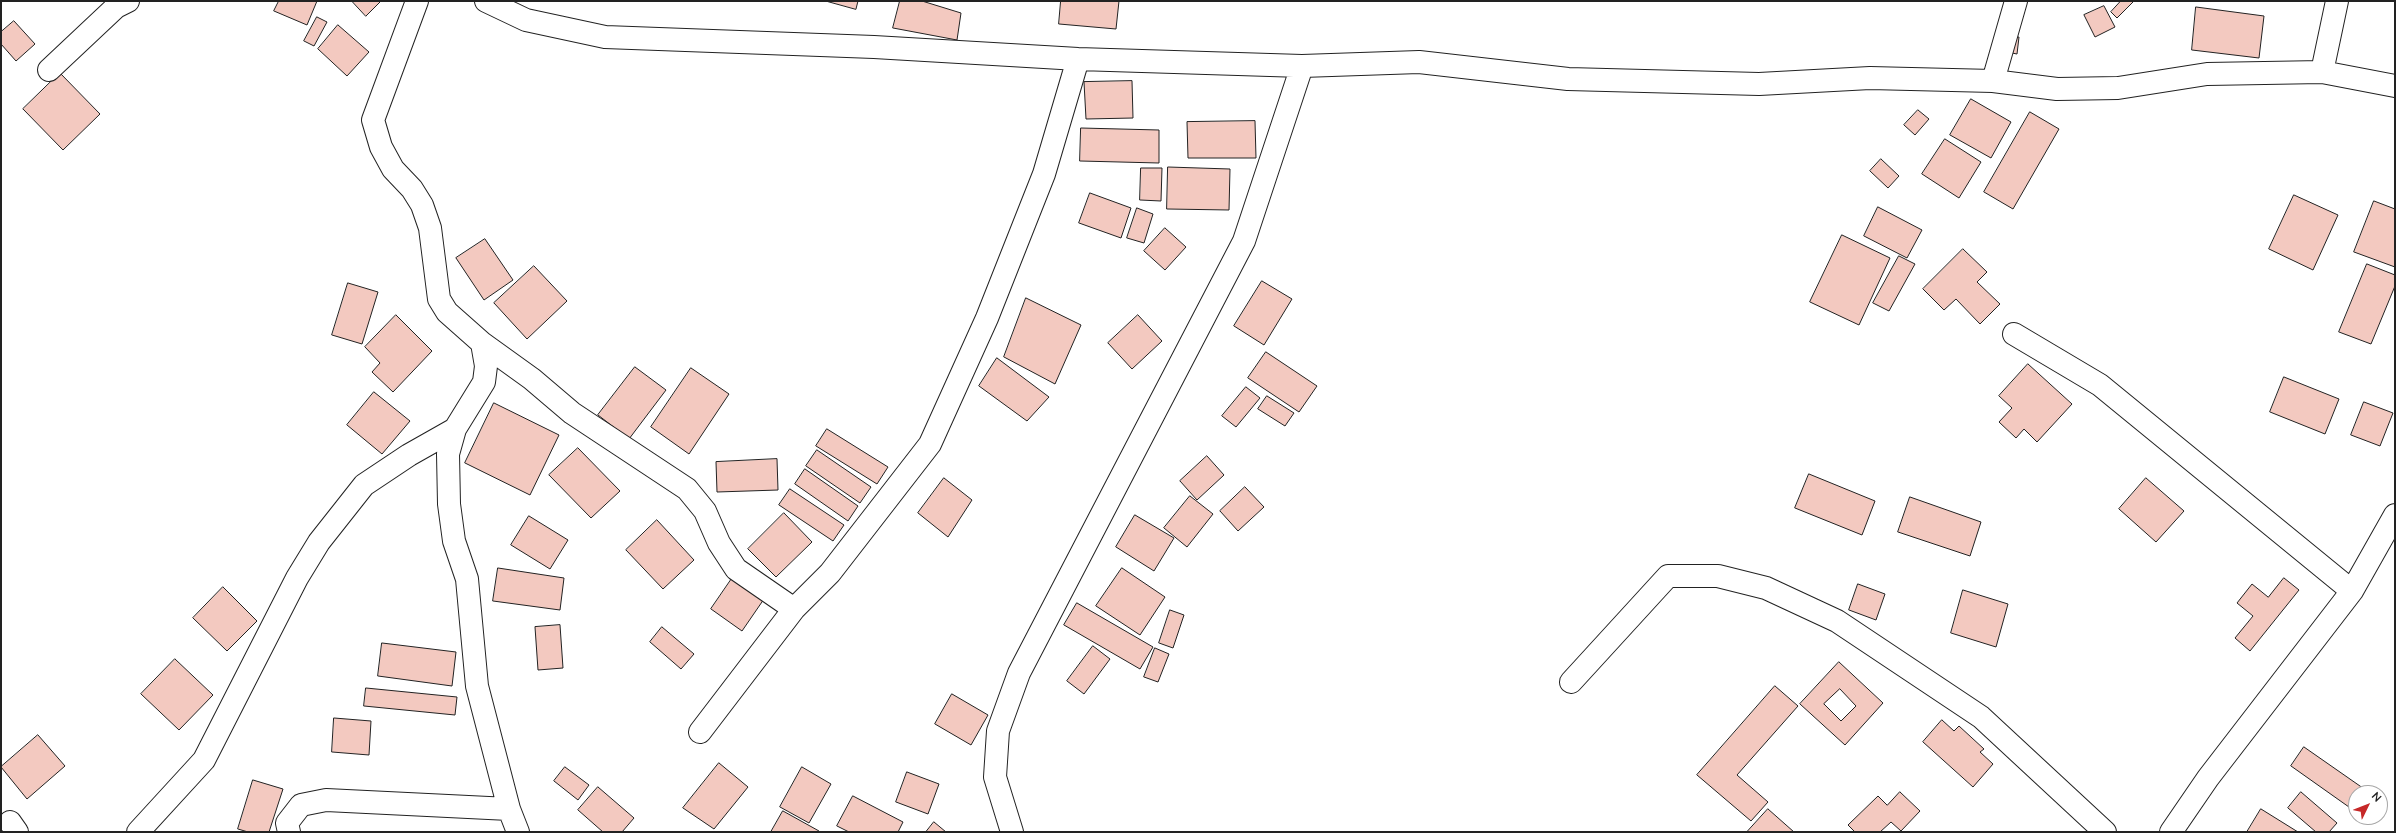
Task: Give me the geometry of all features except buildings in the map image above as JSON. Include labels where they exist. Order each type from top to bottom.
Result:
[{"type":"street","points":[[49,70],[116,7],[128,1]]},
{"type":"street","points":[[417,1],[373,120],[381,147],[393,170],[412,189],[422,205],[430,228],[439,299],[448,312],[482,343],[532,379],[572,413],[687,489],[705,511],[720,543],[736,569],[794,609]]},
{"type":"street","points":[[486,1],[526,20],[605,37],[874,47],[1078,59],[1302,66],[1419,62],[1568,78],[1759,84],[1870,78],[1993,81],[2057,89],[2118,88],[2207,74],[2322,72],[2395,86]]},
{"type":"street","points":[[1993,81],[2016,1]]},
{"type":"street","points":[[2322,72],[2337,1]]},
{"type":"street","points":[[700,732],[794,609],[830,573],[930,444],[987,318],[1044,174],[1078,59]]},
{"type":"street","points":[[1008,830],[995,777],[998,731],[1019,673],[1244,241],[1302,66]]},
{"type":"street","points":[[2014,334],[2100,385],[2352,591]]},
{"type":"street","points":[[482,343],[486,366],[484,382],[455,429],[448,454],[448,504],[454,541],[467,579],[477,686],[509,809],[518,832]]},
{"type":"street","points":[[138,832],[204,760],[297,578],[328,531],[364,485],[409,455],[455,429]]},
{"type":"street","points":[[2171,832],[2208,778],[2352,591],[2395,515]]},
{"type":"street","points":[[1571,682],[1668,576],[1718,576],[1766,588],[1837,621],[1981,717],[2105,832]]},
{"type":"street","points":[[289,832],[287,822],[301,805],[326,800],[509,809]]}]
